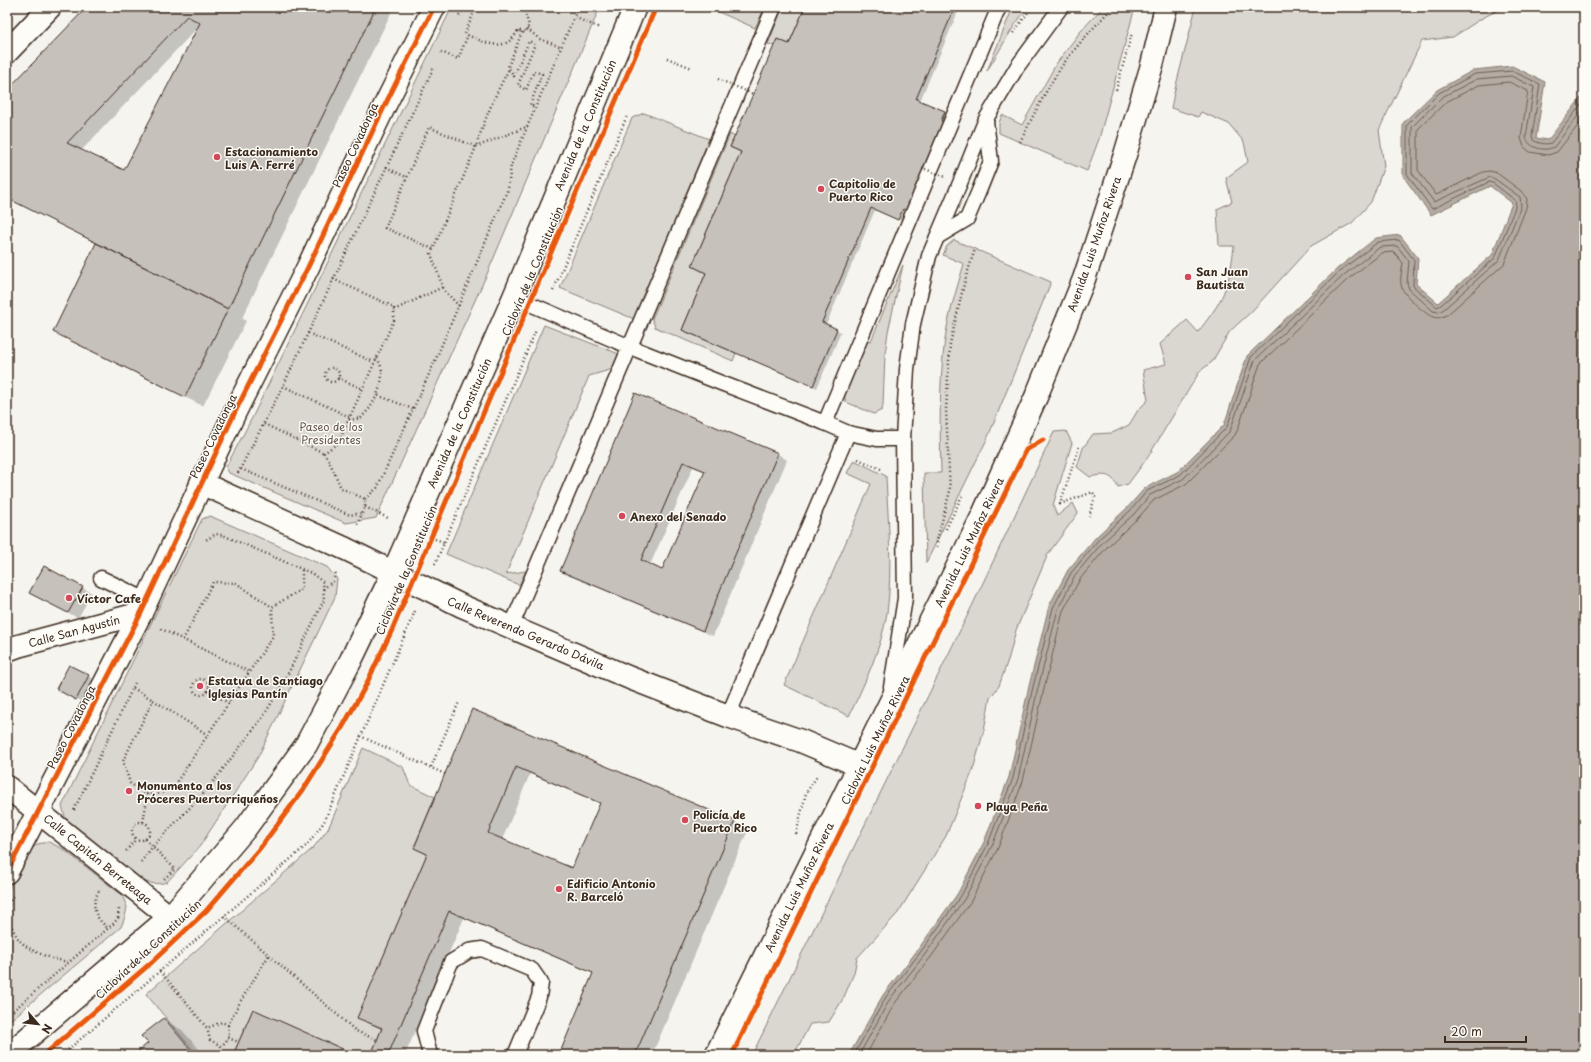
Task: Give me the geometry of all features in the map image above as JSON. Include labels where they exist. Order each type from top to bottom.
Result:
[{"type":"main road","points":[[7,52],[50,7]]},
{"type":"main road","name":"Paseo Covadonga","points":[[7,872],[143,606],[201,483],[308,267],[381,112],[434,7]]},
{"type":"main road","name":"Avenida de la Constitución","points":[[8,1055],[170,916],[245,829],[306,745],[351,660],[393,573],[514,297],[635,7]]},
{"type":"main road","name":"Avenida Luis Muñoz Rivera","points":[[716,1055],[982,517],[1036,397],[1084,279],[1125,155],[1152,65],[1166,7]]},
{"type":"main road","name":"Calle Reverendo Gerardo Dávila","points":[[201,483],[346,549],[393,573],[511,627],[630,678],[728,716],[801,741],[860,766]]},
{"type":"main road","name":"Calle San Agustín","points":[[7,650],[143,606]]},
{"type":"main road","name":"Calle Capitán Berreteaga","points":[[7,787],[170,916]]},
{"type":"lane","points":[[511,627],[774,7]]},
{"type":"lane","points":[[824,423],[999,7]]},
{"type":"lane","points":[[889,705],[905,598],[903,439],[907,369],[912,324],[929,256],[986,119],[1017,67],[1062,7]]},
{"type":"lane","points":[[938,237],[967,219],[991,161],[986,119]]},
{"type":"lane","points":[[514,297],[630,347],[848,433],[877,439],[903,439]]},
{"type":"lane","points":[[728,716],[848,433]]},
{"type":"lane","points":[[101,578],[143,606]]},
{"type":"lane","points":[[430,1055],[424,1031],[451,962],[469,951],[482,949],[532,970],[541,983],[539,997],[515,1055]]},
{"type":"path","points":[[457,20],[463,7]]},
{"type":"path","points":[[476,7],[465,34],[492,44],[503,44],[514,38],[518,30],[525,33],[529,25],[525,14],[526,7]]},
{"type":"path","points":[[365,499],[377,488],[459,306],[508,189],[511,165],[578,7]]},
{"type":"path","points":[[1020,142],[1036,110],[1063,66],[1091,29],[1113,7]]},
{"type":"path","points":[[574,17],[592,25]]},
{"type":"path","points":[[527,29],[540,39],[561,47]]},
{"type":"path","points":[[1115,96],[1133,29]]},
{"type":"path","points":[[459,306],[443,287],[431,254],[476,147],[480,132],[509,69],[508,67],[522,32]]},
{"type":"path","points":[[445,46],[442,52],[458,59],[468,35]]},
{"type":"path","points":[[509,69],[514,76],[528,42],[535,44],[518,85],[526,90],[534,71],[542,74],[530,104],[535,107]]},
{"type":"path","points":[[668,58],[692,68]]},
{"type":"path","points":[[236,477],[283,386],[434,67]]},
{"type":"path","points":[[718,80],[753,94]]},
{"type":"path","points":[[62,1055],[307,845],[324,822],[627,116]]},
{"type":"path","points":[[433,249],[385,228],[429,127],[476,147],[527,127]]},
{"type":"path","points":[[386,168],[406,177]]},
{"type":"path","points":[[925,169],[946,177]]},
{"type":"path","points":[[937,547],[937,540],[950,491],[946,410],[950,344],[964,284],[975,249]]},
{"type":"path","points":[[324,453],[338,443],[394,320],[394,307],[333,279]]},
{"type":"path","points":[[394,310],[443,287]]},
{"type":"path","points":[[308,333],[374,362]]},
{"type":"path","points":[[283,386],[350,418],[361,418],[370,408],[377,395],[383,373],[381,364],[377,358]]},
{"type":"path","points":[[329,368],[334,368],[338,372],[338,378],[334,382],[329,382],[325,378],[325,372],[329,368]]},
{"type":"path","points":[[338,378],[363,389]]},
{"type":"path","points":[[377,395],[413,410]]},
{"type":"path","points":[[264,424],[324,453],[341,488]]},
{"type":"path","points":[[1079,447],[1060,504],[1093,492],[1095,497],[1089,516]]},
{"type":"path","points":[[840,451],[887,472]]},
{"type":"path","points":[[241,469],[350,515],[362,513]]},
{"type":"path","points":[[935,553],[963,492]]},
{"type":"path","points":[[139,866],[142,859],[153,846],[206,791],[263,718],[284,682],[324,600],[323,582],[311,573],[302,569],[225,536],[216,534],[204,540],[201,547]]},
{"type":"path","points":[[272,607],[302,589],[302,569]]},
{"type":"path","points":[[183,640],[213,582],[236,583],[272,607]]},
{"type":"path","points":[[153,700],[123,761],[130,783],[148,794],[154,795],[172,789],[273,636],[272,607]]},
{"type":"path","points":[[158,636],[164,622]]},
{"type":"path","points":[[161,629],[250,672]]},
{"type":"path","points":[[199,679],[206,680],[209,686],[207,691],[201,695],[196,694],[192,688],[194,682],[199,679]]},
{"type":"path","points":[[73,815],[136,682]]},
{"type":"path","points":[[133,688],[208,735]]},
{"type":"path","points":[[207,691],[229,703]]},
{"type":"path","points":[[431,768],[459,702]]},
{"type":"path","points":[[360,736],[445,774]]},
{"type":"path","points":[[795,835],[806,793],[832,754]]},
{"type":"path","points":[[143,822],[148,794]]},
{"type":"path","points":[[143,822],[148,826],[150,834],[145,839],[136,839],[132,834],[132,827],[137,823],[143,822]]},
{"type":"path","points":[[124,854],[136,839]]},
{"type":"path","points":[[145,839],[175,869],[165,879],[158,879]]},
{"type":"path","points":[[102,888],[95,898],[94,904],[99,921],[108,928]]},
{"type":"path","points":[[7,908],[14,894]]},
{"type":"path","points":[[7,1016],[70,962],[118,918],[118,904]]},
{"type":"path","points":[[7,912],[10,925],[21,941],[34,951],[49,957],[70,962]]},
{"type":"path","points":[[224,916],[356,1031],[377,1040]]},
{"type":"path","points":[[160,971],[207,1028],[210,1040],[221,1046],[228,1038],[230,1033],[228,1025],[240,1002],[269,955]]},
{"type":"path","points":[[207,1028],[222,1022],[228,1025]]},
{"type":"path","points":[[228,1038],[239,1042]]},
{"type":"path","points":[[688,1055],[691,1048]]},
{"type":"green space","name":"Paseo de los Presidentes","points":[[452,7],[600,7],[487,274],[376,518],[346,523],[229,473],[226,467],[252,418]]},
{"type":"green space","points":[[707,7],[765,7],[755,28]]},
{"type":"green space","points":[[783,7],[805,7],[789,44],[777,39],[774,46],[768,44]]},
{"type":"green space","points":[[1013,7],[1028,7],[1014,26],[987,71]]},
{"type":"green space","points":[[1103,7],[1135,7],[1099,139],[1087,171],[999,133],[999,123],[1002,115],[1022,125],[1056,64],[1080,32]]},
{"type":"green space","points":[[1196,7],[1505,7],[1484,17],[1453,37],[1422,41],[1379,130],[1384,166],[1371,202],[1352,223],[1311,246],[1250,313],[1230,331],[1212,362],[1200,371],[1148,457],[1128,484],[1118,487],[1110,477],[1099,475],[1090,477],[1077,467],[1083,448],[1093,434],[1112,433],[1129,425],[1138,410],[1148,400],[1143,370],[1166,364],[1160,344],[1187,320],[1198,332],[1222,298],[1232,264],[1234,246],[1219,246],[1217,209],[1232,202],[1226,178],[1248,162],[1244,142],[1229,124],[1201,112],[1198,117],[1171,108]]},
{"type":"green space","points":[[644,113],[709,139],[634,319],[560,288],[632,118]]},
{"type":"green space","points":[[730,134],[735,137],[730,147],[741,152],[692,266],[706,273],[682,330],[736,353],[733,361],[655,327],[652,319]]},
{"type":"green space","points":[[954,240],[1051,282],[988,437],[926,563],[924,473],[941,473],[940,426],[942,363],[945,337],[964,264],[943,255],[947,246]]},
{"type":"green space","points":[[903,265],[888,332],[885,354],[883,405],[882,410],[874,414],[846,402],[844,395],[868,340],[871,341]]},
{"type":"green space","points":[[544,325],[619,354],[613,369],[589,376],[506,574],[526,571],[519,585],[446,554]]},
{"type":"green space","points":[[1066,431],[1072,443],[1053,505],[1057,516],[1073,503],[1078,513],[1048,554],[1016,630],[999,686],[990,698],[984,730],[973,770],[946,836],[898,913],[857,958],[854,973],[844,997],[829,1022],[810,1024],[797,1049],[801,1055],[752,1055],[973,604],[1054,432]]},
{"type":"green space","points":[[854,460],[886,476],[890,544],[890,579],[887,613],[881,640],[877,653],[849,716],[784,685],[871,484],[847,473]]},
{"type":"green space","points":[[210,516],[327,567],[337,579],[335,597],[258,757],[200,846],[167,882],[153,884],[140,879],[74,827],[65,817],[62,806],[202,519]]},
{"type":"green space","points":[[363,748],[403,767],[410,785],[435,797],[414,847],[427,854],[358,1018],[382,1028],[371,1055],[356,1055],[253,1010],[233,1055],[197,1055],[146,994],[313,848],[328,829]]},
{"type":"green space","points":[[49,842],[63,849],[122,895],[127,907],[125,917],[121,927],[7,1023],[7,893],[28,853],[37,844]]},
{"type":"water","points":[[1512,66],[1545,82],[1536,138],[1548,140],[1584,94],[1584,1055],[849,1055],[883,995],[958,893],[984,842],[1009,777],[1029,686],[1049,606],[1068,570],[1096,537],[1128,507],[1145,488],[1177,472],[1224,425],[1247,356],[1338,268],[1376,238],[1400,235],[1418,258],[1416,284],[1438,303],[1492,255],[1512,203],[1490,186],[1431,215],[1403,176],[1403,123],[1437,90],[1474,70]]},
{"type":"building","name":"Estacionamiento Luis A. Ferré","points":[[87,7],[376,7],[228,309],[7,198],[7,90]],"holes":[[[187,16],[200,23],[124,170],[67,143]]]},
{"type":"building","name":"Capitolio de Puerto Rico","points":[[805,7],[955,7],[916,99],[945,111],[941,121],[944,122],[907,211],[903,209],[898,220],[871,208],[822,322],[837,329],[813,386],[682,330],[706,273],[692,266],[741,152],[730,147],[777,39],[789,44]]},
{"type":"building","points":[[96,243],[228,309],[185,397],[53,332]]},
{"type":"building","name":"Anexo del Senado","points":[[635,393],[778,453],[703,631],[560,571]],"holes":[[[683,462],[705,471],[662,570],[641,560]]]},
{"type":"building","points":[[44,566],[83,587],[68,613],[29,593]]},
{"type":"building","points":[[69,665],[89,675],[76,700],[56,689]]},
{"type":"building","name":"Edificio Antonio R. Barceló","points":[[472,709],[735,821],[635,1055],[559,1055],[593,973],[449,911],[388,1055],[371,1055],[382,1028],[357,1018],[427,854],[414,848]],"holes":[[[516,767],[600,803],[572,868],[488,833]]]},
{"type":"building","points":[[253,1009],[356,1055],[233,1055]]},
{"type":"building","points":[[164,1018],[195,1055],[134,1055],[148,1043],[141,1036]]},
{"type":"cycle path","points":[[7,872],[141,613],[235,412],[308,267],[385,105],[434,7]]},
{"type":"cycle path","name":"Ciclovía de la Constitución","points":[[44,1055],[152,962],[206,911],[260,848],[303,790],[342,728],[365,687],[392,630],[656,7]]},
{"type":"cycle path","name":"Ciclovía Luis Muñoz Rivera","points":[[732,1055],[1026,450],[1043,440]]},
{"type":"place","name":"Estacionamiento Luis A. Ferré","points":[[217,157]]},
{"type":"place","name":"Capitolio de Puerto Rico","points":[[821,189]]},
{"type":"place","name":"San Juan Bautista","points":[[1188,277]]},
{"type":"place","name":"Anexo del Senado","points":[[622,516]]},
{"type":"place","name":"Víctor Cafe","points":[[69,598]]},
{"type":"place","name":"Estatua de Santiago Iglesias Pantín","points":[[200,686]]},
{"type":"place","name":"Monumento a los Próceres Puertorriqueños","points":[[129,791]]},
{"type":"place","name":"Playa Peña","points":[[978,806]]},
{"type":"place","name":"Policía de Puerto Rico","points":[[685,820]]},
{"type":"place","name":"Edificio Antonio R. Barceló","points":[[559,889]]}]
